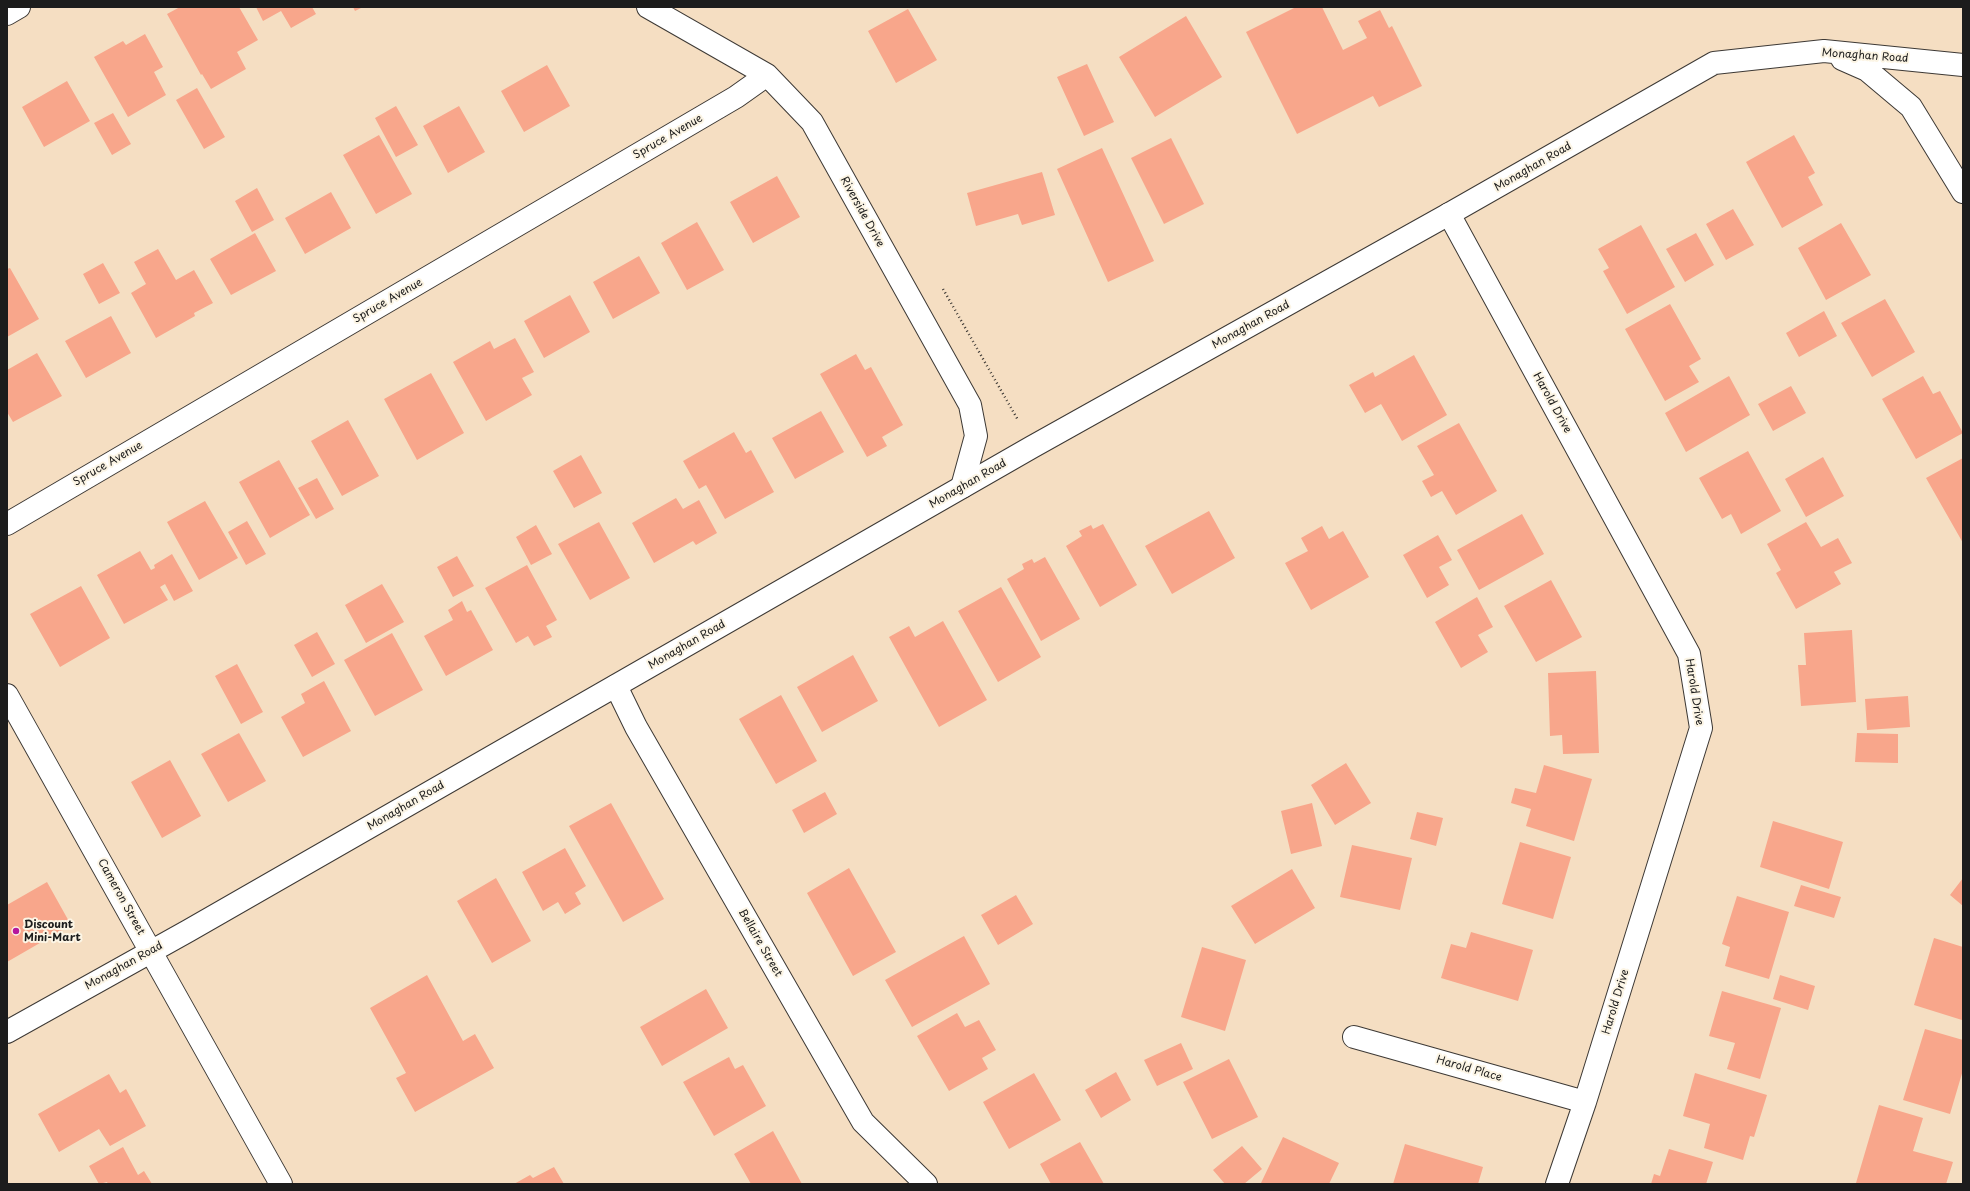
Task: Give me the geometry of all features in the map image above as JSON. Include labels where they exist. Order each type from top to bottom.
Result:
[{"type":"street","points":[[7,14],[19,7]]},
{"type":"street","name":"Riverside Drive","points":[[648,7],[767,75],[812,122],[970,405],[976,436],[962,487]]},
{"type":"street","points":[[1824,51],[1867,70],[1911,107],[1963,192]]},
{"type":"street","name":"Monaghan Road","points":[[7,1032],[152,951],[962,487],[1449,214],[1714,63],[1824,51],[1963,65]]},
{"type":"street","name":"Spruce Avenue","points":[[7,524],[736,97],[767,75]]},
{"type":"street","name":"Harold Drive","points":[[1449,214],[1689,654],[1701,728],[1585,1102],[1557,1184]]},
{"type":"street","name":"Bellaire Street","points":[[616,686],[640,734],[863,1122],[926,1184]]},
{"type":"street","name":"Cameron Street","points":[[7,695],[152,951],[281,1184]]},
{"type":"street","name":"Harold Place","points":[[1354,1037],[1585,1102]]},
{"type":"building","points":[[180,7],[239,7],[258,40],[237,52],[246,69],[211,89],[202,74],[201,75],[167,14]]},
{"type":"building","points":[[256,7],[312,7],[316,14],[291,28],[281,11],[263,21]]},
{"type":"building","points":[[353,7],[363,7],[355,11]]},
{"type":"building","points":[[1296,7],[1322,7],[1343,50],[1367,38],[1358,21],[1380,10],[1389,28],[1392,26],[1422,86],[1379,107],[1373,96],[1297,134],[1246,32]]},
{"type":"building","points":[[908,9],[937,60],[896,83],[868,31]]},
{"type":"building","points":[[1186,16],[1222,77],[1155,117],[1119,57]]},
{"type":"building","points":[[145,34],[163,67],[154,72],[166,95],[128,117],[94,57],[123,41],[126,45]]},
{"type":"building","points":[[1087,64],[1114,122],[1084,136],[1057,77]]},
{"type":"building","points":[[547,65],[570,106],[524,132],[501,91]]},
{"type":"building","points":[[67,81],[90,121],[44,147],[22,107]]},
{"type":"building","points":[[197,88],[225,137],[204,149],[176,100]]},
{"type":"building","points":[[396,106],[418,145],[396,157],[375,118]]},
{"type":"building","points":[[459,106],[485,152],[448,173],[423,126]]},
{"type":"building","points":[[113,113],[131,144],[112,155],[94,123]]},
{"type":"building","points":[[379,135],[412,194],[376,214],[343,155]]},
{"type":"building","points":[[1794,135],[1815,173],[1808,177],[1823,205],[1782,228],[1746,162]]},
{"type":"building","points":[[1171,138],[1204,204],[1164,224],[1131,158]]},
{"type":"building","points":[[1102,148],[1154,261],[1108,282],[1057,169]]},
{"type":"building","points":[[1042,172],[1055,215],[1022,225],[1018,214],[976,226],[967,193]]},
{"type":"building","points":[[777,176],[800,217],[753,243],[730,202]]},
{"type":"building","points":[[257,188],[274,220],[252,232],[235,201]]},
{"type":"building","points":[[331,192],[351,228],[305,254],[285,218]]},
{"type":"building","points":[[1733,209],[1754,245],[1726,260],[1706,224]]},
{"type":"building","points":[[697,222],[724,270],[687,290],[661,243]]},
{"type":"building","points":[[1841,223],[1871,275],[1826,300],[1798,248]]},
{"type":"building","points":[[1641,225],[1675,287],[1627,314],[1603,271],[1609,268],[1598,249]]},
{"type":"building","points":[[255,233],[276,271],[231,295],[210,259]]},
{"type":"building","points":[[1696,233],[1714,265],[1685,282],[1666,249]]},
{"type":"building","points":[[158,249],[176,280],[194,270],[213,303],[194,313],[195,316],[156,338],[131,293],[146,284],[134,262]]},
{"type":"building","points":[[639,256],[660,293],[613,319],[593,282]]},
{"type":"building","points":[[103,263],[120,293],[99,304],[83,274]]},
{"type":"building","points":[[10,268],[39,319],[7,337],[7,269]]},
{"type":"building","points":[[570,295],[590,332],[544,358],[524,321]]},
{"type":"building","points":[[1885,299],[1915,352],[1872,377],[1841,323]]},
{"type":"building","points":[[1670,304],[1701,359],[1689,366],[1699,382],[1665,401],[1625,329]]},
{"type":"building","points":[[1824,311],[1837,336],[1799,357],[1786,333]]},
{"type":"building","points":[[111,316],[131,353],[86,378],[65,341]]},
{"type":"building","points":[[515,338],[534,372],[522,378],[532,395],[486,421],[453,362],[490,341],[494,349]]},
{"type":"building","points":[[37,353],[62,396],[13,422],[7,412],[7,370]]},
{"type":"building","points":[[856,354],[865,370],[871,367],[903,425],[882,437],[887,446],[867,457],[820,374]]},
{"type":"building","points":[[1414,355],[1447,415],[1402,441],[1381,404],[1365,413],[1349,385],[1373,372],[1375,377]]},
{"type":"building","points":[[431,373],[464,433],[417,460],[384,399]]},
{"type":"building","points":[[1729,376],[1750,415],[1686,452],[1665,413]]},
{"type":"building","points":[[1923,376],[1933,394],[1940,391],[1963,433],[1916,459],[1882,399]]},
{"type":"building","points":[[1791,386],[1806,413],[1773,431],[1758,404]]},
{"type":"building","points":[[821,411],[844,452],[795,479],[772,438]]},
{"type":"building","points":[[348,420],[379,476],[342,496],[311,441]]},
{"type":"building","points":[[1459,423],[1497,491],[1456,515],[1442,491],[1431,497],[1422,481],[1434,475],[1417,446]]},
{"type":"building","points":[[734,432],[746,453],[751,450],[774,492],[725,519],[706,485],[699,489],[683,461]]},
{"type":"building","points":[[1748,451],[1781,511],[1741,534],[1731,514],[1722,519],[1699,478]]},
{"type":"building","points":[[581,455],[602,493],[574,508],[553,471]]},
{"type":"building","points":[[1823,457],[1844,496],[1806,517],[1785,479]]},
{"type":"building","points":[[1963,458],[1963,543],[1926,478]]},
{"type":"building","points":[[279,460],[310,515],[270,538],[239,482]]},
{"type":"building","points":[[317,478],[334,509],[316,519],[298,488]]},
{"type":"building","points":[[676,498],[683,509],[699,500],[717,533],[696,545],[693,541],[654,563],[632,523]]},
{"type":"building","points":[[205,501],[238,558],[199,580],[167,522]]},
{"type":"building","points":[[1209,511],[1235,558],[1172,594],[1145,546]]},
{"type":"building","points":[[1522,514],[1544,554],[1479,590],[1457,550]]},
{"type":"building","points":[[247,521],[266,554],[246,565],[228,532]]},
{"type":"building","points":[[599,522],[630,578],[590,600],[558,544]]},
{"type":"building","points":[[1806,522],[1821,547],[1838,538],[1852,563],[1834,572],[1841,584],[1796,609],[1776,573],[1781,570],[1767,544]]},
{"type":"building","points":[[1103,524],[1137,585],[1100,607],[1066,546],[1082,536],[1079,531],[1091,525],[1093,529]]},
{"type":"building","points":[[536,525],[552,554],[531,565],[516,537]]},
{"type":"building","points":[[1322,526],[1329,539],[1343,531],[1369,577],[1311,610],[1285,563],[1308,551],[1301,538]]},
{"type":"building","points":[[1438,535],[1452,560],[1439,567],[1449,585],[1427,598],[1403,555]]},
{"type":"building","points":[[140,551],[151,570],[155,568],[154,565],[172,554],[193,591],[174,601],[165,584],[160,587],[168,600],[124,624],[97,575]]},
{"type":"building","points":[[457,556],[474,586],[453,597],[437,567]]},
{"type":"building","points":[[1045,557],[1080,619],[1041,641],[1007,579],[1024,569],[1022,564],[1032,559],[1034,563]]},
{"type":"building","points":[[527,565],[557,620],[546,626],[552,637],[534,646],[528,636],[516,643],[485,588]]},
{"type":"building","points":[[1551,580],[1582,637],[1536,662],[1504,606]]},
{"type":"building","points":[[382,584],[404,622],[366,643],[345,605]]},
{"type":"building","points":[[81,586],[110,638],[60,667],[30,614]]},
{"type":"building","points":[[1001,587],[1041,657],[998,682],[958,611]]},
{"type":"building","points":[[1477,597],[1493,627],[1478,635],[1488,652],[1461,668],[1435,622]]},
{"type":"building","points":[[462,601],[467,612],[471,610],[493,650],[446,676],[424,636],[453,620],[448,610]]},
{"type":"building","points":[[943,621],[987,700],[939,727],[889,637],[909,626],[915,637]]},
{"type":"building","points":[[1852,630],[1856,702],[1801,706],[1798,665],[1806,665],[1804,633]]},
{"type":"building","points":[[317,632],[335,664],[312,677],[294,645]]},
{"type":"building","points":[[392,633],[423,690],[375,716],[344,660]]},
{"type":"building","points":[[853,655],[878,701],[822,732],[797,687]]},
{"type":"building","points":[[237,664],[263,712],[241,724],[215,676]]},
{"type":"building","points":[[1596,671],[1599,753],[1563,754],[1562,735],[1550,736],[1548,673]]},
{"type":"building","points":[[324,681],[351,731],[303,757],[281,717],[305,703],[301,694]]},
{"type":"building","points":[[781,695],[817,761],[776,784],[739,719]]},
{"type":"building","points":[[1908,696],[1910,727],[1867,730],[1865,699]]},
{"type":"building","points":[[239,733],[266,781],[228,802],[201,754]]},
{"type":"building","points":[[1857,733],[1898,734],[1898,763],[1855,762]]},
{"type":"building","points":[[170,760],[201,816],[162,838],[131,782]]},
{"type":"building","points":[[1346,763],[1371,803],[1335,825],[1311,785]]},
{"type":"building","points":[[1544,765],[1592,779],[1574,841],[1526,826],[1531,809],[1511,803],[1515,788],[1536,793]]},
{"type":"building","points":[[825,792],[837,814],[804,833],[792,810]]},
{"type":"building","points":[[611,803],[664,899],[623,922],[569,826]]},
{"type":"building","points":[[1312,803],[1322,846],[1291,854],[1281,811]]},
{"type":"building","points":[[1417,812],[1443,818],[1436,846],[1410,839]]},
{"type":"building","points":[[1773,821],[1843,842],[1829,889],[1760,867]]},
{"type":"building","points":[[1520,842],[1571,857],[1553,919],[1502,904]]},
{"type":"building","points":[[1352,845],[1412,858],[1400,910],[1340,897]]},
{"type":"building","points":[[565,848],[586,886],[575,893],[581,904],[565,914],[558,902],[543,911],[522,872]]},
{"type":"building","points":[[849,868],[896,952],[853,976],[807,893]]},
{"type":"building","points":[[1292,869],[1315,908],[1255,944],[1231,906]]},
{"type":"building","points":[[496,878],[531,941],[492,963],[457,901]]},
{"type":"building","points":[[1963,878],[1963,906],[1950,895]]},
{"type":"building","points":[[47,882],[71,925],[7,962],[7,905]]},
{"type":"building","points":[[1801,885],[1841,897],[1834,918],[1794,906]]},
{"type":"building","points":[[1016,895],[1033,924],[998,945],[981,915]]},
{"type":"building","points":[[1737,896],[1789,912],[1769,979],[1725,966],[1730,947],[1722,944]]},
{"type":"building","points":[[1471,932],[1533,950],[1518,1001],[1441,978],[1451,944],[1466,948]]},
{"type":"building","points":[[964,936],[990,984],[912,1027],[885,980]]},
{"type":"building","points":[[1934,938],[1963,947],[1962,1020],[1914,1005]]},
{"type":"building","points":[[1202,947],[1246,960],[1225,1031],[1181,1017]]},
{"type":"building","points":[[427,975],[463,1041],[475,1034],[494,1068],[415,1112],[396,1078],[406,1073],[370,1008]]},
{"type":"building","points":[[1780,975],[1815,986],[1808,1010],[1773,999]]},
{"type":"building","points":[[706,989],[728,1028],[662,1066],[640,1027]]},
{"type":"building","points":[[1722,991],[1781,1008],[1760,1079],[1727,1069],[1735,1043],[1709,1036]]},
{"type":"building","points":[[957,1013],[965,1027],[979,1020],[996,1050],[982,1058],[988,1069],[949,1091],[917,1036]]},
{"type":"building","points":[[1925,1029],[1963,1040],[1963,1070],[1950,1114],[1903,1100]]},
{"type":"building","points":[[1181,1043],[1193,1069],[1157,1086],[1144,1060]]},
{"type":"building","points":[[729,1057],[735,1069],[743,1065],[766,1106],[714,1136],[683,1082]]},
{"type":"building","points":[[1229,1059],[1258,1117],[1212,1139],[1183,1082]]},
{"type":"building","points":[[1116,1072],[1131,1100],[1101,1118],[1085,1090]]},
{"type":"building","points":[[1034,1073],[1061,1120],[1009,1149],[983,1102]]},
{"type":"building","points":[[1695,1073],[1767,1095],[1754,1137],[1750,1136],[1743,1160],[1704,1148],[1710,1124],[1683,1116]]},
{"type":"building","points":[[109,1074],[120,1093],[126,1089],[146,1126],[110,1146],[99,1129],[59,1152],[38,1114]]},
{"type":"building","points":[[1879,1105],[1923,1118],[1913,1151],[1953,1162],[1946,1184],[1856,1183]]},
{"type":"building","points":[[773,1131],[802,1184],[751,1184],[734,1154]]},
{"type":"building","points":[[1283,1137],[1339,1163],[1329,1184],[1261,1183]]},
{"type":"building","points":[[1080,1142],[1104,1184],[1051,1184],[1040,1164]]},
{"type":"building","points":[[1405,1144],[1483,1167],[1478,1184],[1393,1184]]},
{"type":"building","points":[[1242,1146],[1262,1169],[1244,1184],[1225,1184],[1213,1170]]},
{"type":"building","points":[[123,1147],[138,1175],[144,1171],[152,1184],[108,1184],[107,1182],[99,1184],[89,1166]]},
{"type":"building","points":[[1669,1149],[1713,1162],[1706,1184],[1651,1184],[1654,1174],[1660,1176]]},
{"type":"building","points":[[554,1167],[564,1184],[514,1184],[530,1175],[533,1178]]},
{"type":"place","name":"Discount Mini-Mart","points":[[16,931]]}]
